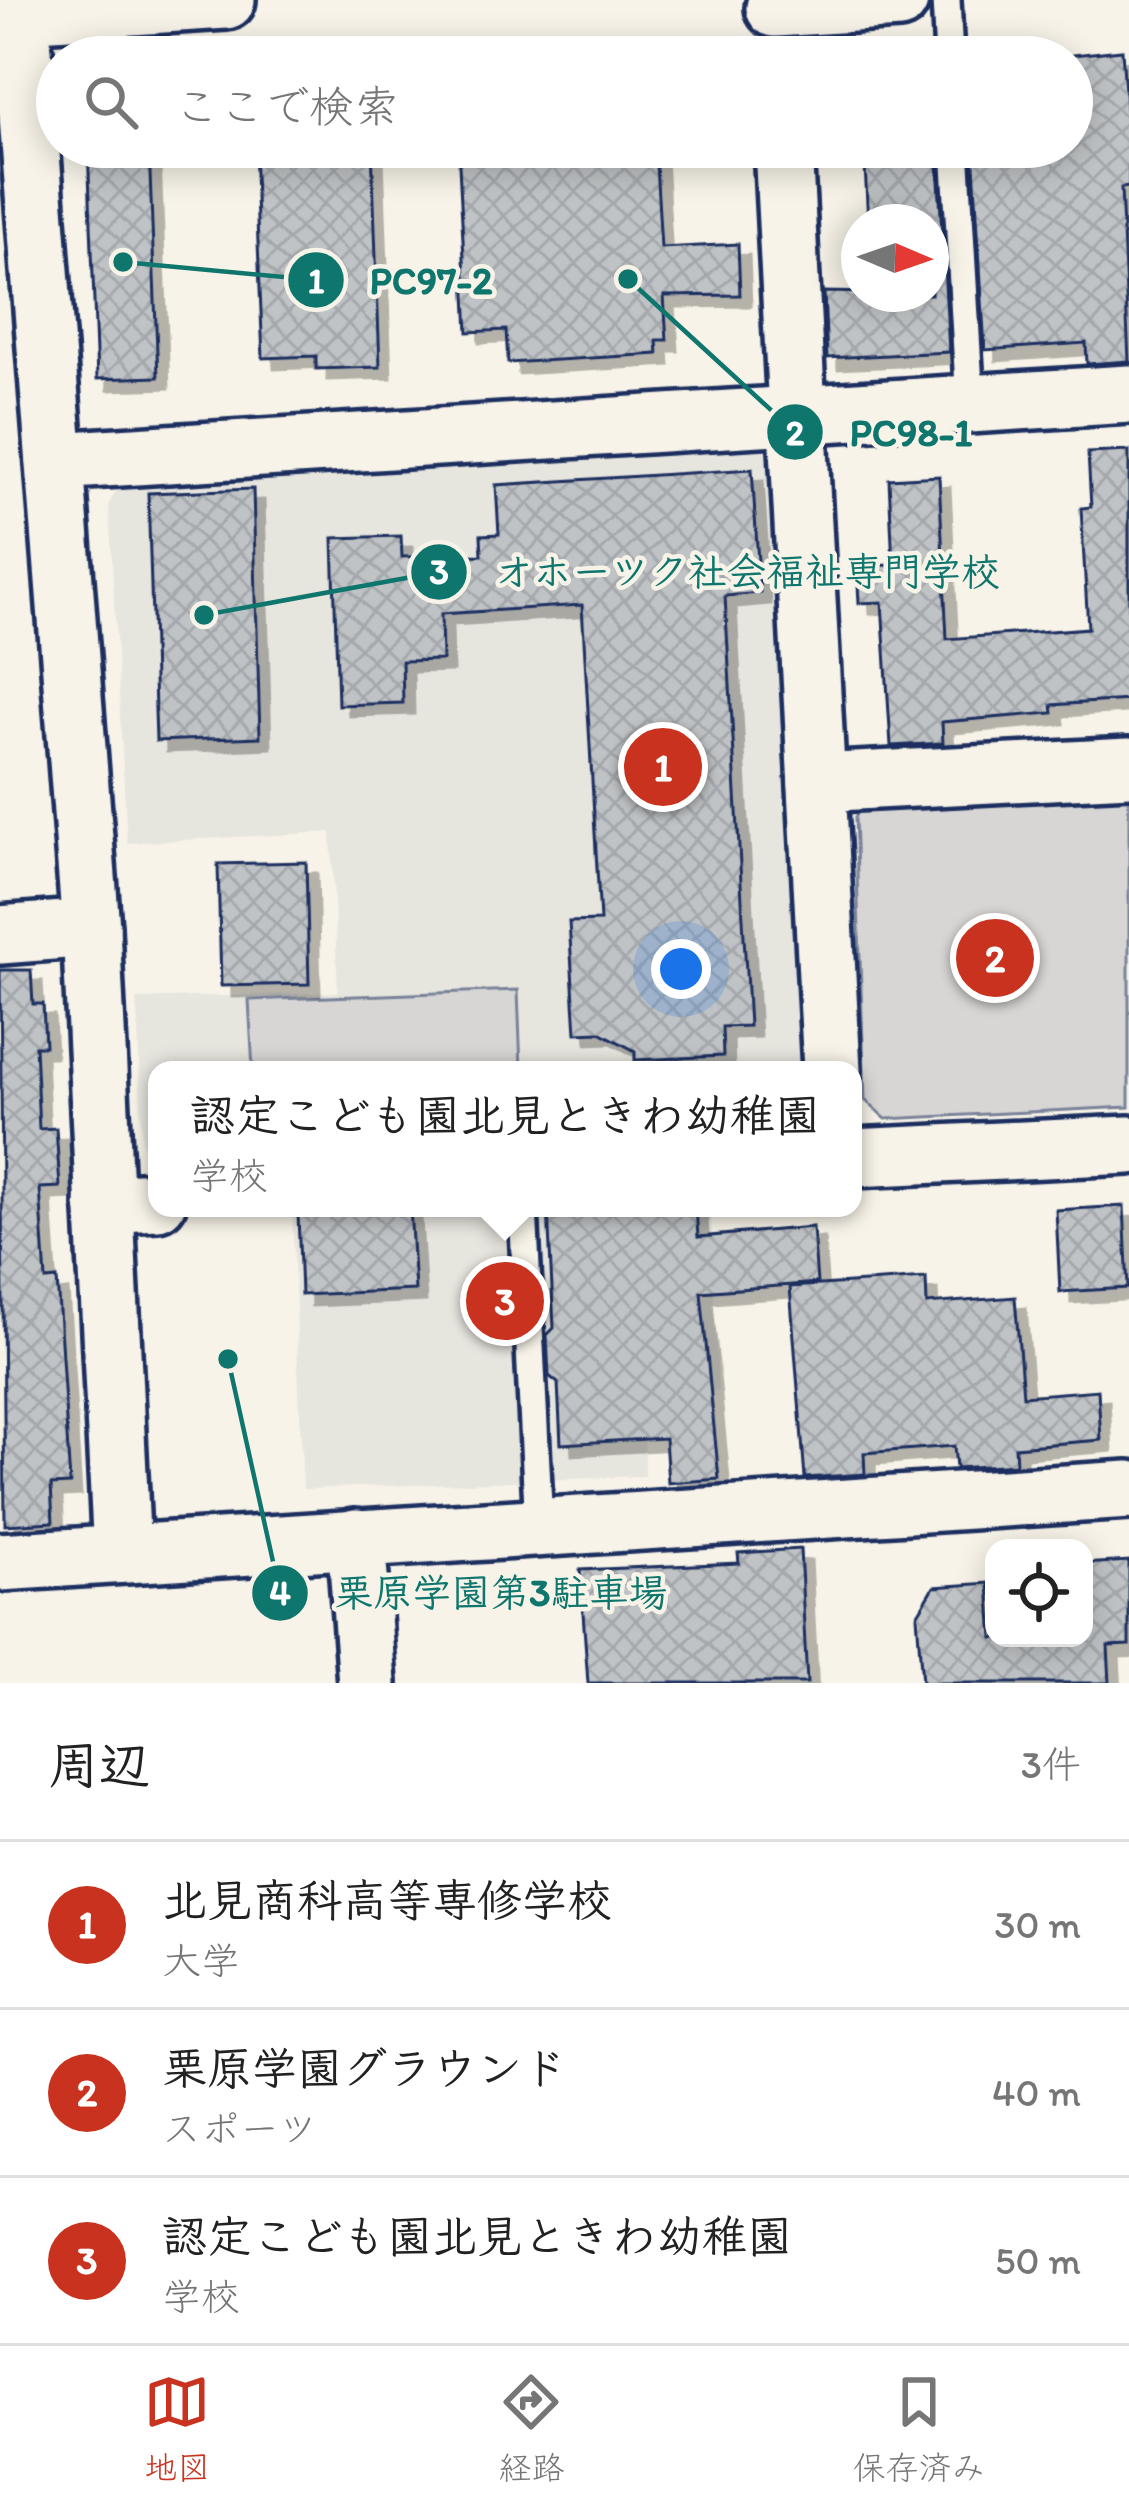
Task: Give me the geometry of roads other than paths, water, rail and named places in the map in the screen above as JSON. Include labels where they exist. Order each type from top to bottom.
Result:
[{"type":"street","points":[[122,1555],[131,1202],[91,928],[55,461],[17,197],[20,13],[226,0]]},
{"type":"street","points":[[776,22],[898,0]]},
{"type":"street","points":[[784,168],[832,1061]]},
{"type":"street","points":[[55,461],[1129,394]]},
{"type":"street","points":[[817,783],[1129,767]]},
{"type":"street","points":[[0,935],[91,928]]},
{"type":"street","points":[[862,1157],[1129,1145]]},
{"type":"street","points":[[0,1562],[1129,1490]]},
{"type":"street","points":[[356,1538],[367,1683]]},
{"type":"lane","points":[[946,0],[948,36]]},
{"type":"lane","points":[[956,168],[970,403]]},
{"type":"lane","points":[[523,1217],[539,1526]]},
{"type":"place","name":"PC97-2","points":[[123,262]]},
{"type":"place","name":"PC98-1","points":[[628,279]]},
{"type":"place","name":"オホーツク社会福祉専門学校","points":[[204,615]]},
{"type":"place","name":"北見商科高等専修学校","points":[[663,767]]},
{"type":"place","name":"栗原学園グラウンド","points":[[995,958]]},
{"type":"place","name":"認定こども園北見ときわ幼稚園","points":[[505,1301]]},
{"type":"place","name":"栗原学園第3駐車場","points":[[228,1359]]}]
